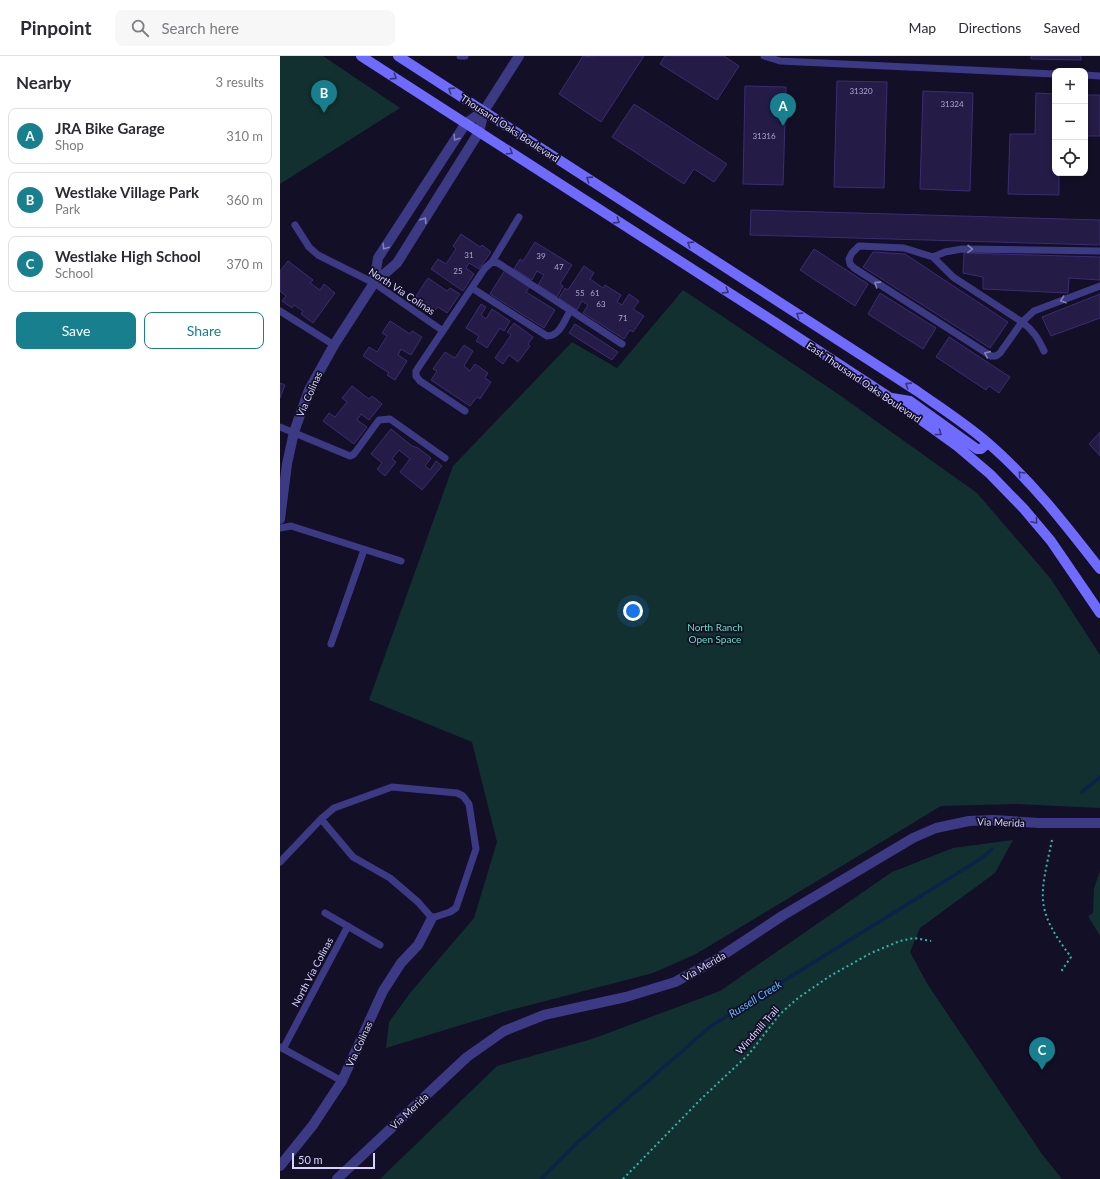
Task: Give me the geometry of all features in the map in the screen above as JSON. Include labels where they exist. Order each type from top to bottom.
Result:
[{"type":"main road","name":"Thousand Oaks Boulevard","points":[[361,56],[584,200]]},
{"type":"main road","name":"Thousand Oaks Boulevard","points":[[398,56],[622,200]]},
{"type":"main road","name":"East Thousand Oaks Boulevard","points":[[584,200],[888,397],[956,446],[990,474],[1024,509],[1051,541],[1100,613]]},
{"type":"main road","name":"East Thousand Oaks Boulevard","points":[[622,200],[917,391],[988,443],[1016,468],[1048,503],[1100,568]]},
{"type":"main road","points":[[888,397],[910,401],[977,449],[981,449],[988,443]]},
{"type":"street","name":"Via Colinas","points":[[280,519],[287,464],[294,432],[309,390],[334,345],[374,282],[397,263],[479,132],[484,112],[519,56]]},
{"type":"street","name":"Via Colinas","points":[[374,282],[378,258],[466,123],[484,112]]},
{"type":"street","name":"Via Merida","points":[[337,1179],[467,1057],[504,1031],[544,1015],[626,997],[675,982],[714,960],[782,916],[913,838],[943,826],[969,821],[994,820],[1038,823],[1100,823]]},
{"type":"street","name":"Via Colinas","points":[[280,1166],[313,1125],[342,1081],[383,991],[401,963],[418,945],[432,918]]},
{"type":"lane","points":[[460,56],[465,56]]},
{"type":"lane","points":[[764,56],[780,61],[1052,74]]},
{"type":"lane","points":[[1088,75],[1100,76]]},
{"type":"lane","points":[[465,411],[416,376],[416,371],[485,268],[492,262],[519,217]]},
{"type":"lane","name":"North Via Colinas","points":[[294,225],[309,247],[318,256],[374,282],[443,331]]},
{"type":"lane","points":[[1044,351],[1035,333],[1022,322],[953,277],[933,258],[904,248],[867,245],[859,246],[849,259],[850,264],[854,268],[987,355],[996,356],[1000,353],[1022,322],[1042,307],[1100,286]]},
{"type":"lane","points":[[933,258],[945,252],[962,249],[1100,251]]},
{"type":"lane","points":[[492,262],[498,263],[622,344]]},
{"type":"lane","points":[[472,288],[547,336],[553,336],[558,332],[570,311]]},
{"type":"lane","points":[[280,311],[334,345]]},
{"type":"lane","points":[[280,427],[345,456],[350,456],[354,454],[379,420],[390,419],[445,458]]},
{"type":"lane","points":[[280,528],[291,526],[401,561]]},
{"type":"lane","points":[[331,644],[364,550]]},
{"type":"lane","points":[[280,862],[321,819],[334,808],[392,787],[457,793],[463,796],[469,804],[476,849],[456,908],[450,912],[432,918],[418,902],[390,878],[353,857],[321,819]]},
{"type":"lane","points":[[325,913],[380,945]]},
{"type":"lane","name":"North Via Colinas","points":[[342,1081],[282,1048],[348,926]]},
{"type":"path","points":[[1052,840],[1041,894],[1049,925],[1071,957],[1060,973]]},
{"type":"path","name":"Windmill Trail","points":[[623,1179],[702,1098],[749,1054],[780,1014],[798,998],[830,976],[871,954],[900,941],[914,938],[931,941]]},
{"type":"green space","points":[[280,56],[323,56],[400,108],[280,184]]},
{"type":"green space","name":"North Ranch Open Space","points":[[683,290],[841,396],[977,493],[1051,579],[1100,655],[1100,808],[1016,804],[941,806],[696,954],[653,973],[507,1011],[386,1048],[389,1022],[410,993],[474,918],[497,842],[472,742],[369,700],[453,466],[572,342],[617,368]]},
{"type":"green space","points":[[1013,840],[995,873],[920,928],[910,952],[928,985],[1042,1154],[1062,1179],[380,1179],[497,1066],[592,1039],[720,991],[892,872],[953,848]]},
{"type":"green space","points":[[1100,871],[1100,936],[1088,916],[1093,913],[1094,888]]},
{"type":"building","points":[[583,56],[644,56],[601,122],[559,94]]},
{"type":"building","points":[[665,56],[724,56],[739,66],[717,100],[660,64]]},
{"type":"building","points":[[1031,56],[1081,56],[1081,60],[1031,59]]},
{"type":"building","points":[[837,81],[887,82],[884,188],[834,187]]},
{"type":"building","points":[[745,86],[786,87],[783,185],[743,184]]},
{"type":"building","points":[[923,91],[973,93],[970,191],[920,189]]},
{"type":"building","points":[[1036,93],[1052,94],[1052,176],[1059,176],[1059,195],[1008,194],[1010,134],[1035,134]]},
{"type":"building","points":[[1088,95],[1100,95],[1100,136],[1088,136]]},
{"type":"building","points":[[634,104],[727,164],[714,182],[694,169],[684,184],[612,137]]},
{"type":"building","points":[[751,210],[1100,220],[1100,245],[750,235]]},
{"type":"building","points":[[461,234],[480,247],[482,245],[491,252],[479,269],[469,263],[466,268],[474,274],[463,291],[431,269],[438,259],[446,264],[456,249],[453,246]]},
{"type":"building","points":[[535,242],[572,265],[560,284],[563,286],[557,297],[538,285],[544,275],[537,271],[532,280],[514,269],[520,259],[523,261]]},
{"type":"building","points":[[814,249],[868,284],[855,306],[800,270]]},
{"type":"building","points":[[873,252],[905,254],[1008,322],[990,348],[863,267]]},
{"type":"building","points":[[964,253],[1100,257],[1100,280],[1069,278],[1068,293],[983,289],[983,277],[963,273]]},
{"type":"building","points":[[288,261],[313,280],[310,283],[320,290],[324,284],[335,293],[313,323],[301,314],[303,311],[294,305],[292,308],[282,301],[286,296],[280,291],[280,271]]},
{"type":"building","points":[[584,266],[594,273],[590,279],[603,288],[605,285],[621,295],[617,302],[622,305],[629,294],[639,301],[633,309],[644,316],[633,332],[630,330],[624,339],[583,313],[588,305],[582,301],[577,310],[559,298],[565,288],[568,290]]},
{"type":"building","points":[[505,270],[530,286],[526,292],[555,310],[544,328],[490,294]]},
{"type":"building","points":[[428,278],[447,291],[450,288],[460,294],[447,313],[438,307],[435,310],[416,296]]},
{"type":"building","points":[[880,293],[936,328],[923,349],[868,314]]},
{"type":"building","points":[[1100,294],[1100,318],[1051,336],[1042,317]]},
{"type":"building","points":[[481,304],[486,307],[481,315],[486,319],[492,309],[510,321],[504,331],[500,328],[487,348],[476,341],[479,336],[466,328]]},
{"type":"building","points":[[390,321],[410,334],[412,331],[422,337],[411,355],[401,349],[398,355],[407,361],[395,380],[387,375],[389,373],[363,356],[369,347],[377,352],[387,336],[382,333]]},
{"type":"building","points":[[514,323],[533,337],[528,344],[530,346],[518,362],[509,355],[503,364],[495,358],[511,335],[507,332]]},
{"type":"building","points":[[575,324],[618,352],[612,360],[569,333]]},
{"type":"building","points":[[949,337],[1010,377],[999,393],[989,386],[986,390],[936,357]]},
{"type":"building","points":[[464,345],[473,351],[464,366],[470,371],[475,364],[488,373],[485,378],[491,382],[480,399],[477,397],[470,406],[431,380],[437,371],[433,369],[445,352],[455,358]]},
{"type":"building","points":[[280,383],[285,385],[280,398]]},
{"type":"building","points":[[352,386],[369,399],[372,396],[382,404],[369,420],[361,414],[357,420],[367,427],[354,444],[323,421],[329,413],[335,417],[347,402],[342,398]]},
{"type":"building","points":[[391,429],[412,446],[418,448],[431,458],[425,466],[430,470],[436,461],[442,466],[422,490],[400,472],[410,459],[399,450],[392,459],[396,462],[385,476],[377,469],[382,463],[371,454]]},
{"type":"building","points":[[1100,432],[1100,456],[1089,444]]},
{"type":"waterway","name":"Russell Creek","points":[[1082,792],[1100,777]]},
{"type":"waterway","name":"Russell Creek","points":[[541,1179],[578,1142],[711,1026],[982,858],[992,849]]},
{"type":"place","name":"Westlake Village Park","points":[[324,113]]},
{"type":"place","name":"JRA Bike Garage","points":[[783,126]]},
{"type":"place","name":"Westlake High School","points":[[1042,1070]]}]
